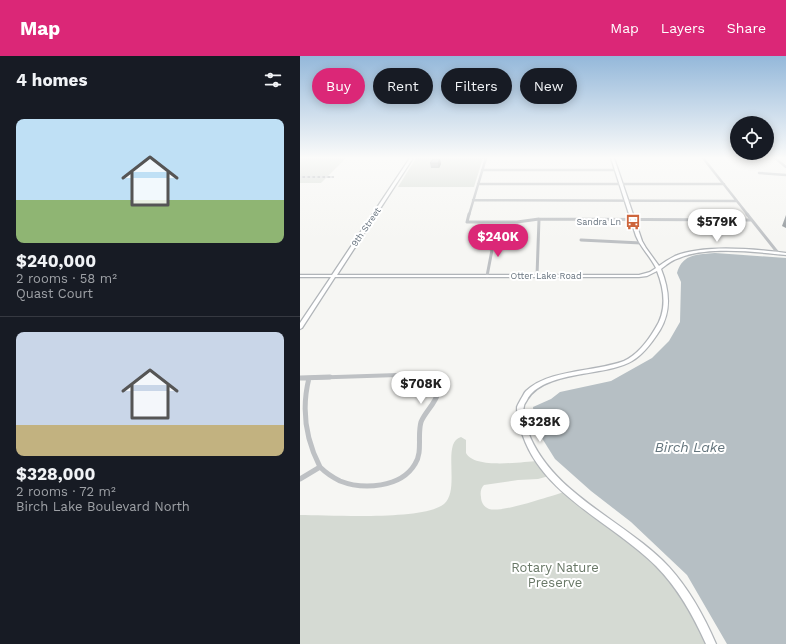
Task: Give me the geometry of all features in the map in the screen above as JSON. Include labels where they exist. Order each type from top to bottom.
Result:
[{"type":"street","name":"9th Street","points":[[300,327],[394,185]]},
{"type":"street","points":[[478,185],[467,222],[514,222],[539,219],[752,220]]},
{"type":"street","points":[[622,185],[640,243],[658,269],[666,293],[665,314],[656,332],[642,350],[623,363],[541,383],[526,395],[520,405],[519,411],[521,424],[529,444],[544,466],[563,487],[644,550],[670,574],[693,606],[711,644]]},
{"type":"street","points":[[725,185],[778,253]]},
{"type":"street","points":[[473,200],[737,201]]},
{"type":"street","points":[[537,276],[539,219]]},
{"type":"street","points":[[581,240],[640,243]]},
{"type":"street","points":[[487,246],[492,250],[487,276]]},
{"type":"street","name":"Otter Lake Road","points":[[300,276],[639,276],[650,274],[670,260],[693,253],[723,251],[786,254]]},
{"type":"street","points":[[300,378],[389,375],[418,376],[436,384],[438,390],[436,398],[425,414],[420,426],[417,460],[412,468],[404,476],[383,484],[355,486],[336,480],[329,476],[320,467],[307,438],[302,418],[302,399],[309,378]]},
{"type":"street","points":[[300,479],[320,467]]},
{"type":"green space","points":[[399,185],[474,185],[474,187],[398,187]]},
{"type":"green space","name":"Rotary Nature Preserve","points":[[461,437],[466,440],[466,453],[471,458],[488,463],[537,461],[549,476],[538,479],[518,480],[484,485],[481,490],[481,499],[486,507],[496,510],[505,509],[565,492],[634,545],[659,569],[681,596],[708,644],[300,644],[300,515],[397,515],[417,513],[433,509],[444,504],[449,497],[451,488],[452,448],[455,441]]},
{"type":"water","name":"Birch Lake","points":[[715,253],[786,258],[786,644],[727,644],[687,575],[631,522],[591,491],[555,459],[535,427],[533,407],[551,399],[560,392],[611,381],[652,358],[669,341],[680,322],[681,282],[677,273],[680,266],[687,258],[692,256]]},
{"type":"place","name":"Sandra Ln","points":[[633,222]]}]
